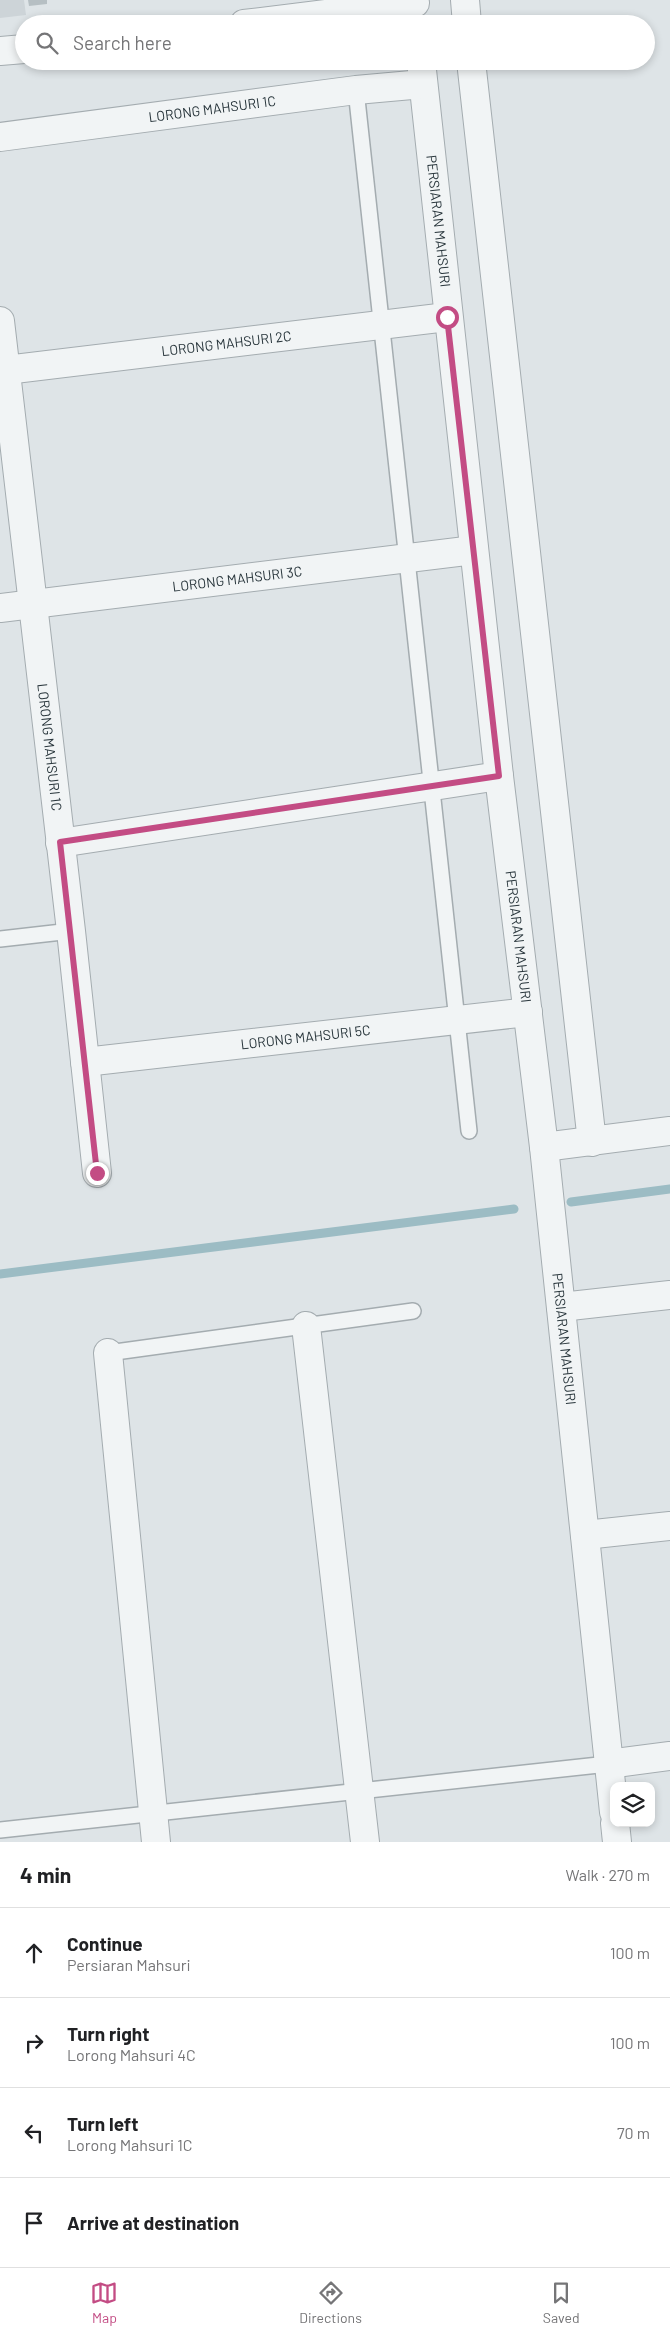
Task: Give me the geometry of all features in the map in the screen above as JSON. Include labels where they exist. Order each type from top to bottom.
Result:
[{"type":"street","points":[[465,0],[466,15]]},
{"type":"street","points":[[347,15],[415,9]]},
{"type":"street","points":[[0,51],[15,50]]},
{"type":"street","points":[[473,70],[592,1142]]},
{"type":"street","name":"LORONG MAHSURI 1C","points":[[0,137],[356,90],[422,73]]},
{"type":"street","name":"PERSIARAN MAHSURI","points":[[422,73],[447,317],[499,776],[544,1147],[610,1782]]},
{"type":"street","name":"LORONG MAHSURI 2C","points":[[6,370],[447,317]]},
{"type":"street","name":"LORONG MAHSURI 1C","points":[[0,321],[71,931],[97,1173]]},
{"type":"street","name":"LORONG MAHSURI 3C","points":[[0,608],[32,606],[474,550]]},
{"type":"street","points":[[60,842],[499,776]]},
{"type":"street","name":"LORONG MAHSURI 5C","points":[[85,1062],[528,1012]]},
{"type":"street","points":[[544,1147],[670,1131]]},
{"type":"street","points":[[561,1307],[670,1295]]},
{"type":"street","points":[[306,1326],[365,1842]]},
{"type":"street","points":[[108,1353],[156,1842]]},
{"type":"street","points":[[585,1536],[670,1526]]},
{"type":"street","points":[[608,1764],[670,1756]]},
{"type":"street","points":[[615,1827],[617,1842]]},
{"type":"lane","points":[[356,90],[469,1132]]},
{"type":"lane","points":[[0,939],[71,931]]},
{"type":"lane","points":[[108,1353],[413,1311]]},
{"type":"lane","points":[[0,1830],[608,1764]]},
{"type":"shaded area","points":[[0,0],[24,0],[26,15],[0,18]]},
{"type":"building","points":[[28,0],[47,0],[47,4],[29,6]]},
{"type":"waterway","points":[[571,1202],[670,1189]]},
{"type":"waterway","points":[[0,1274],[514,1209]]},
{"type":"route","points":[[97,1173],[60,842],[499,776],[447,317]]}]
